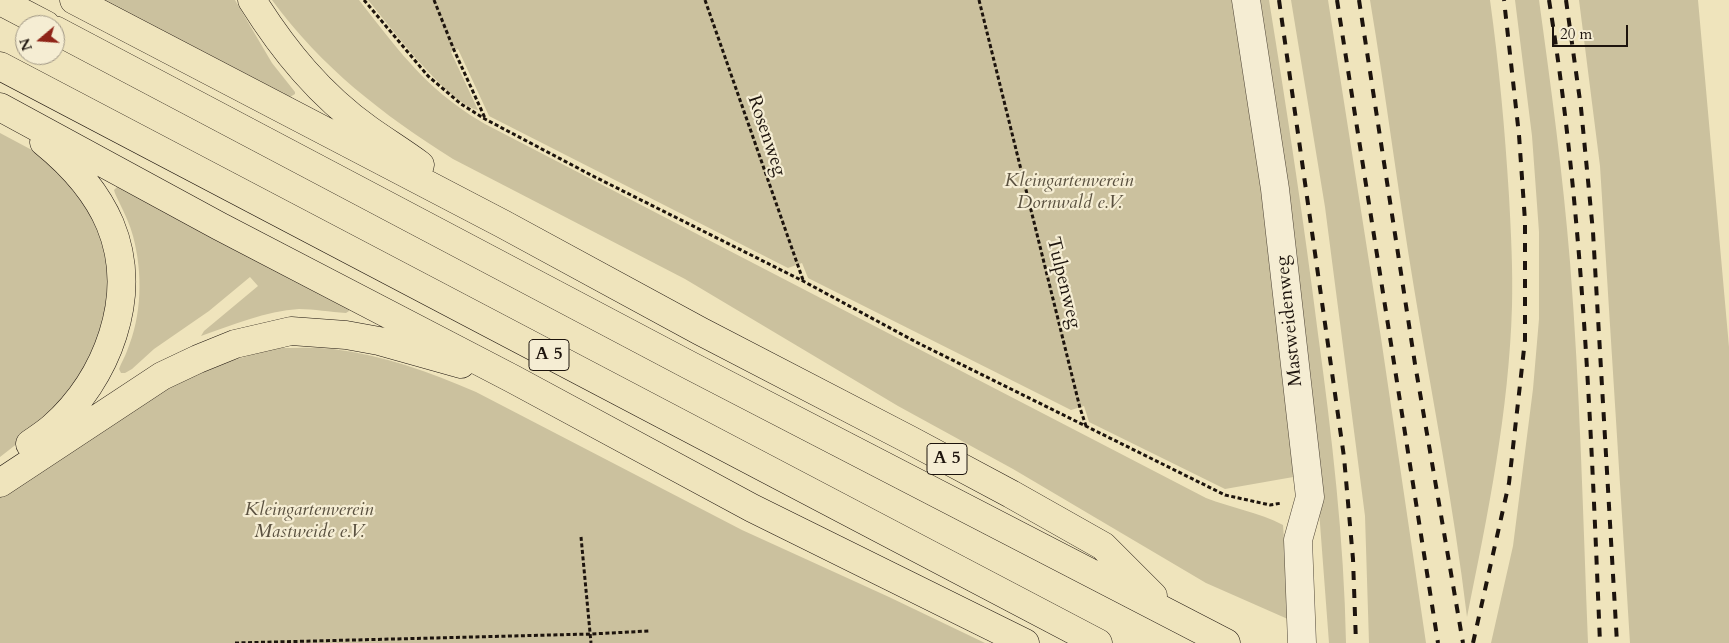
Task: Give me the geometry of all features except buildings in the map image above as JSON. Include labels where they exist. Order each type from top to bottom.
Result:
[{"type":"highway","name":"A 5","points":[[74,0],[1011,494],[1103,546],[1174,616]]},
{"type":"highway","points":[[252,0],[273,34],[292,58],[338,105],[368,130],[408,156],[502,224]]},
{"type":"highway","points":[[0,1],[27,15]]},
{"type":"highway","name":"A 5","points":[[65,35],[689,365],[1226,643]]},
{"type":"highway","name":"A 5","points":[[0,66],[1098,643]]},
{"type":"highway","points":[[1,107],[218,226],[513,378],[752,508],[1025,643]]},
{"type":"highway","points":[[0,466],[52,428],[79,398],[102,364],[112,337],[121,300],[120,261],[110,225],[97,201],[79,175],[55,151],[1,107]]},
{"type":"highway","points":[[0,483],[162,376],[198,358],[260,337],[291,332],[346,335],[513,378]]},
{"type":"lane","name":"Mastweidenweg","points":[[1246,0],[1275,189],[1310,497],[1298,540],[1302,643]]},
{"type":"path","points":[[364,0],[428,76],[460,104],[591,175],[803,281],[916,342],[1225,495],[1270,505],[1310,497]]},
{"type":"path","points":[[434,0],[485,119]]},
{"type":"path","name":"Rosenweg","points":[[706,0],[803,281]]},
{"type":"path","name":"Tulpenweg","points":[[979,0],[1080,408],[1087,427]]},
{"type":"path","points":[[581,537],[592,643]]},
{"type":"path","points":[[235,643],[648,631]]},
{"type":"green space","points":[[106,0],[235,0],[272,63],[295,94],[290,97]]},
{"type":"green space","points":[[272,0],[359,0],[404,56],[428,82],[459,108],[485,124],[1206,498],[1283,525],[1290,620],[1206,583],[1013,469],[898,406],[685,279],[453,159],[402,125],[355,88],[311,47]]},
{"type":"green space","name":"Kleingartenverein Dornwald e.V.","points":[[368,0],[1240,0],[1299,476],[1225,489],[1089,422],[1084,406],[1071,410],[808,278],[802,263],[788,268],[489,116],[458,49],[451,52],[478,110],[466,105],[451,94],[420,62]]},
{"type":"green space","points":[[1257,0],[1269,0],[1307,250],[1336,488],[1343,566],[1346,643],[1329,643],[1306,338]]},
{"type":"green space","points":[[1291,0],[1328,0],[1426,643],[1369,643],[1365,516],[1325,207]]},
{"type":"green space","points":[[1370,0],[1490,0],[1504,122],[1512,251],[1512,306],[1507,384],[1502,423],[1490,501],[1467,617],[1456,535],[1408,252]]},
{"type":"green space","points":[[1515,0],[1539,0],[1560,164],[1570,262],[1576,357],[1588,643],[1491,643],[1513,546],[1533,389],[1539,319],[1539,232],[1532,136]]},
{"type":"green space","points":[[1579,0],[1698,0],[1729,347],[1729,643],[1630,643],[1600,166]]},
{"type":"green space","points":[[0,133],[45,157],[81,195],[97,223],[110,275],[101,339],[69,394],[18,443],[0,457]]},
{"type":"green space","points":[[118,186],[350,309],[349,311],[346,313],[305,309],[287,310],[249,319],[201,336],[204,331],[258,286],[250,277],[209,311],[154,349],[132,369],[121,373],[119,369],[136,323],[139,279],[133,236],[114,190]]},
{"type":"green space","name":"Kleingartenverein Mastweide e.V.","points":[[275,348],[333,349],[370,355],[424,371],[476,392],[742,530],[985,643],[0,643],[0,493],[156,395],[217,365]]},
{"type":"railway","points":[[1279,0],[1344,457],[1353,559],[1356,643]]},
{"type":"railway","points":[[1337,0],[1438,643]]},
{"type":"railway","points":[[1359,0],[1415,364],[1463,643]]},
{"type":"railway","points":[[1473,643],[1509,483],[1525,340],[1525,221],[1519,135],[1504,0]]},
{"type":"railway","points":[[1549,0],[1561,80],[1578,240],[1589,401],[1600,643]]},
{"type":"railway","points":[[1566,0],[1581,108],[1593,232],[1617,643]]}]
